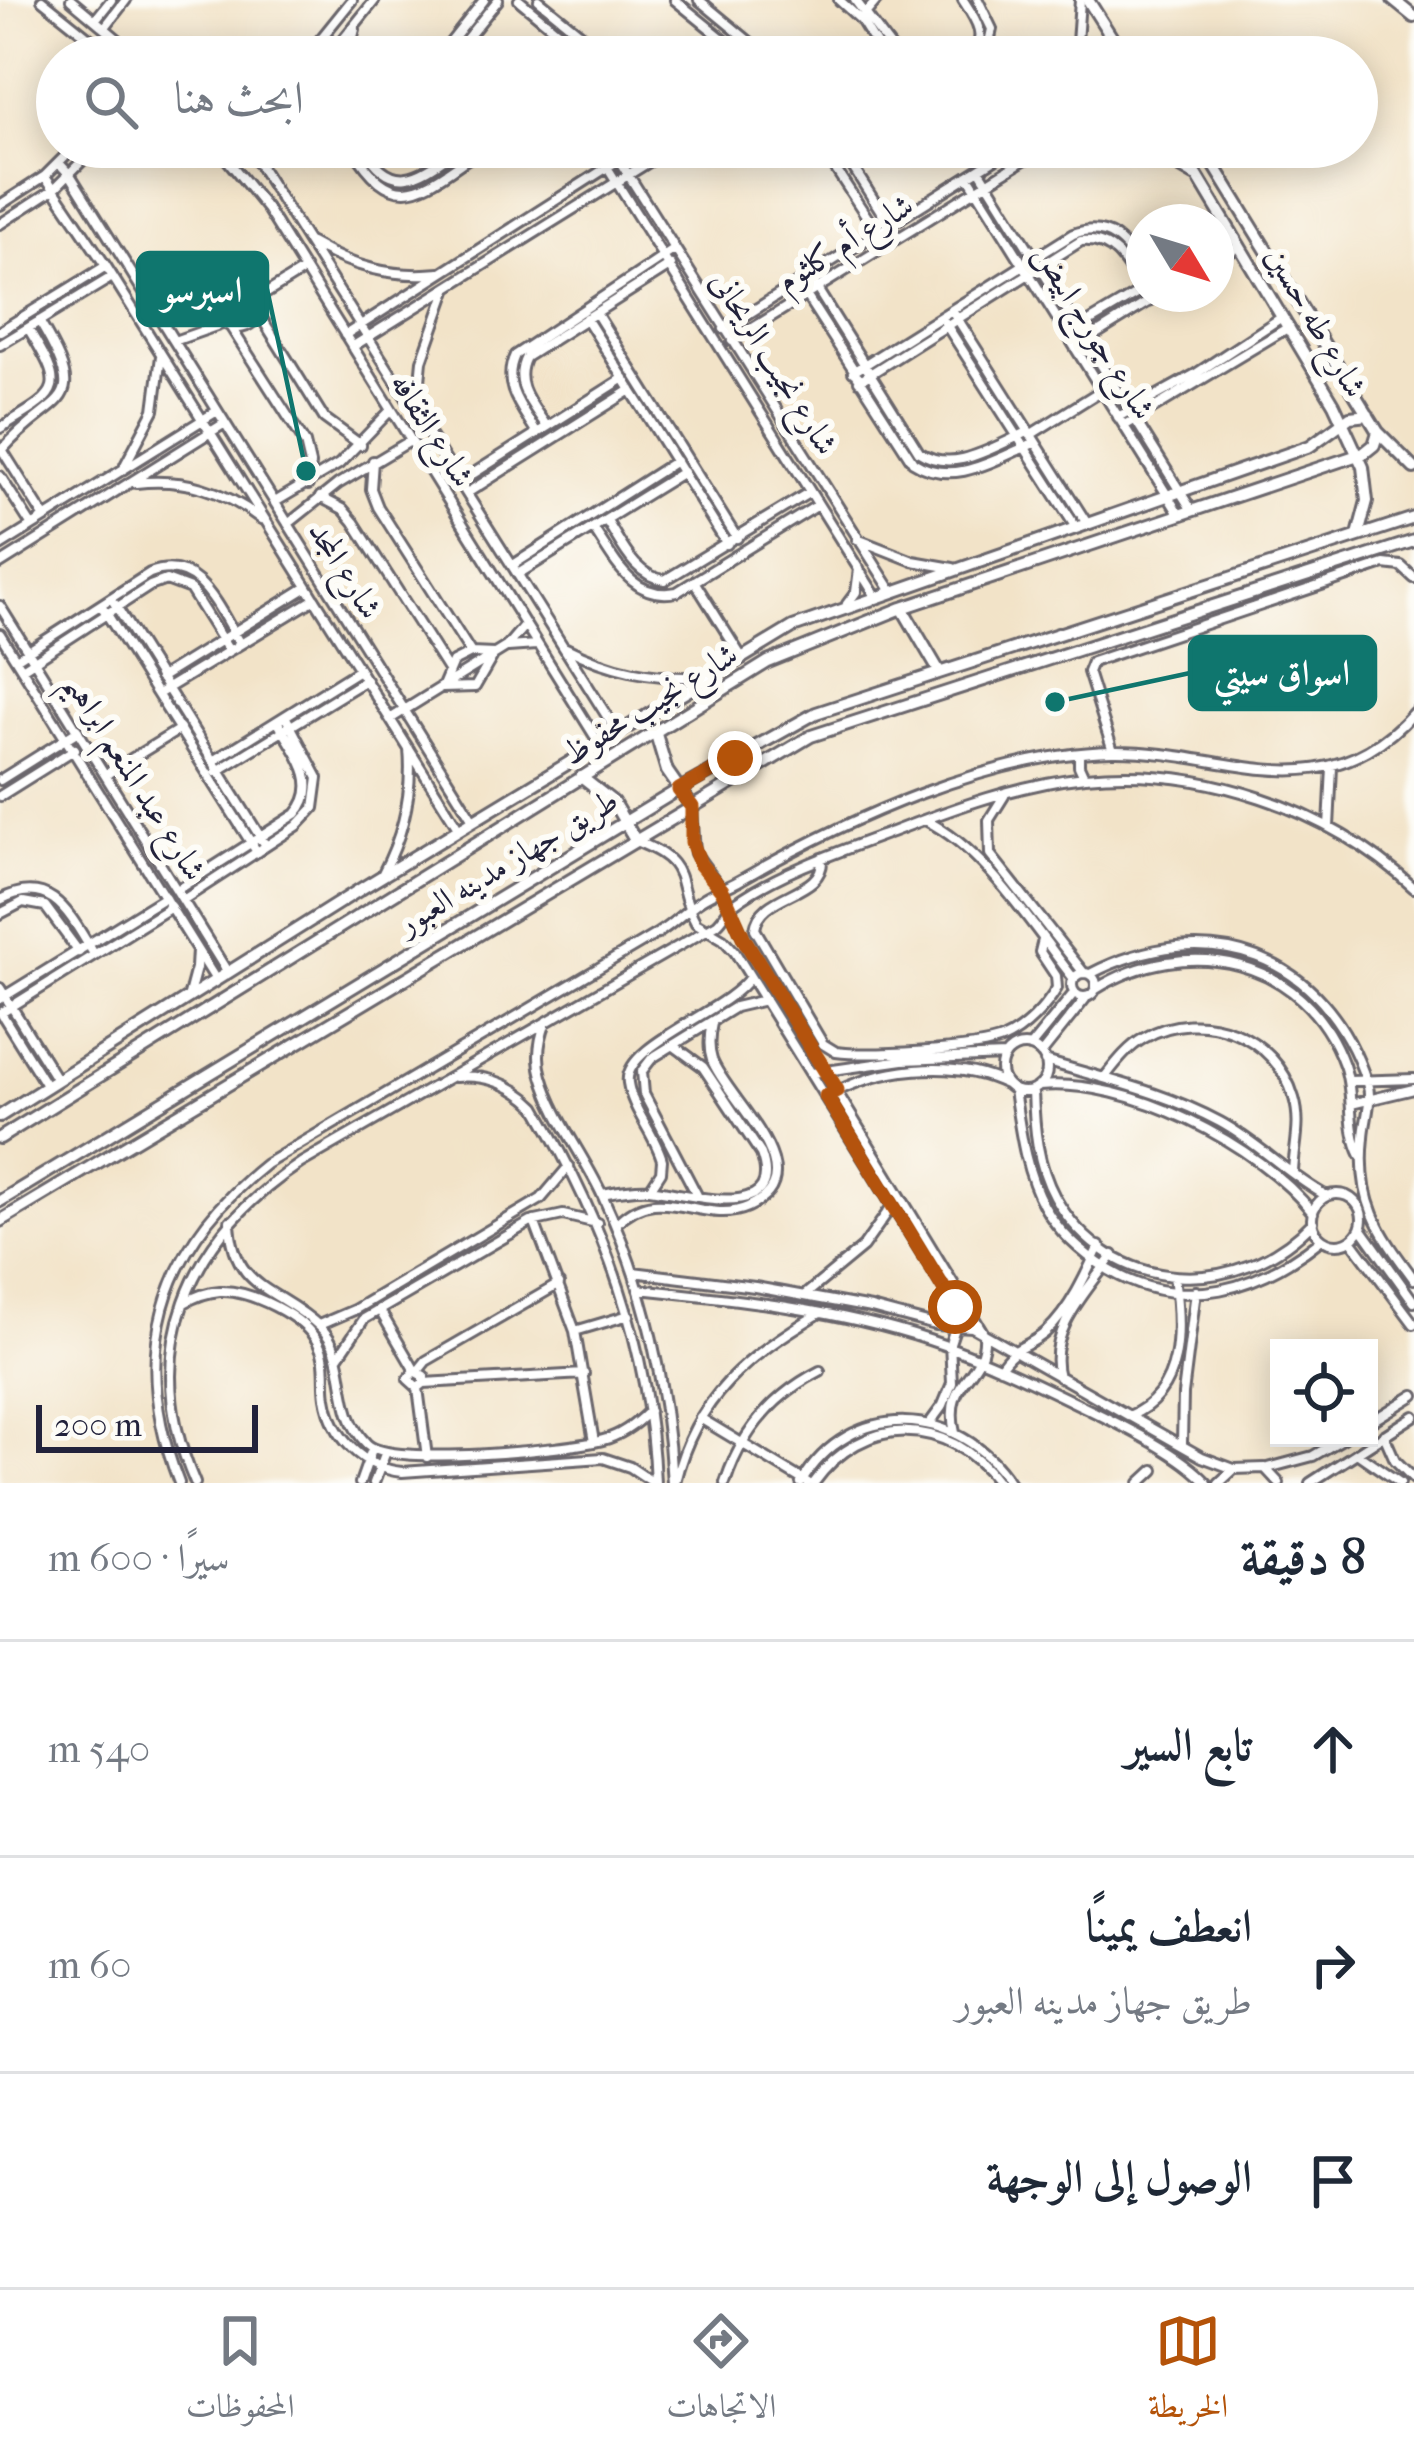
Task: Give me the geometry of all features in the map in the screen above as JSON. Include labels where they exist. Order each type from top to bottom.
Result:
[{"type":"street","points":[[42,0],[87,36]]},
{"type":"street","points":[[71,0],[115,36]]},
{"type":"street","points":[[95,20],[111,0]]},
{"type":"street","points":[[105,27],[126,0]]},
{"type":"street","points":[[323,36],[352,0]]},
{"type":"street","points":[[347,36],[376,0]]},
{"type":"street","points":[[456,36],[484,0]]},
{"type":"street","points":[[469,36],[498,0]]},
{"type":"street","points":[[519,0],[563,36]]},
{"type":"street","points":[[539,0],[581,36]]},
{"type":"street","points":[[675,0],[720,36]]},
{"type":"street","points":[[699,0],[743,36]]},
{"type":"street","points":[[838,0],[857,4],[874,36]]},
{"type":"street","points":[[864,16],[877,0]]},
{"type":"street","points":[[964,0],[980,26],[980,36]]},
{"type":"street","points":[[978,0],[992,29],[990,36]]},
{"type":"street","points":[[1079,36],[1084,0]]},
{"type":"street","points":[[1084,0],[1109,36]]},
{"type":"street","points":[[1393,0],[1414,17]]},
{"type":"street","points":[[864,16],[881,36]]},
{"type":"street","points":[[353,36],[356,24]]},
{"type":"street","points":[[0,206],[54,168]]},
{"type":"street","name":"شارع المجد","points":[[63,168],[473,820]]},
{"type":"street","points":[[0,224],[77,168]]},
{"type":"street","name":"شارع الثقافه","points":[[235,168],[255,191],[599,743]]},
{"type":"street","name":"شارع الثقافه","points":[[265,168],[617,732]]},
{"type":"street","points":[[366,168],[376,183],[401,192],[423,187],[445,168]]},
{"type":"street","points":[[379,168],[402,178],[431,168]]},
{"type":"street","points":[[345,335],[605,168]]},
{"type":"street","name":"شارع نجيب الريحانى","points":[[608,168],[875,595]]},
{"type":"street","name":"شارع نجيب الريحانى","points":[[624,168],[891,590]]},
{"type":"street","points":[[352,347],[639,168]]},
{"type":"street","points":[[834,168],[886,246]]},
{"type":"street","points":[[856,168],[898,238]]},
{"type":"street","name":"شارع أم كلثوم","points":[[732,341],[1011,168]]},
{"type":"street","points":[[1184,168],[1202,182]]},
{"type":"street","name":"شارع طه حسين","points":[[1193,168],[1216,204]]},
{"type":"street","name":"شارع طه حسين","points":[[1216,168],[1378,432],[1414,468]]},
{"type":"street","name":"شارع أم كلثوم","points":[[724,329],[979,169]]},
{"type":"street","name":"شارع جورج ابيض","points":[[979,169],[1130,410],[1185,512]]},
{"type":"street","name":"شارع المجد","points":[[45,176],[459,829]]},
{"type":"street","name":"شارع جورج ابيض","points":[[968,176],[1124,427],[1173,492]]},
{"type":"street","points":[[1234,230],[1249,220]]},
{"type":"street","points":[[856,377],[1073,234],[1098,229],[1126,246]]},
{"type":"street","name":"شارع طه حسين","points":[[1234,233],[1358,455],[1367,484],[1358,535]]},
{"type":"street","points":[[310,242],[374,270],[441,273]]},
{"type":"street","points":[[1037,262],[1081,242],[1105,242],[1126,264]]},
{"type":"street","points":[[1234,249],[1241,245]]},
{"type":"street","points":[[537,433],[510,386],[508,375],[515,355],[675,249]]},
{"type":"street","points":[[547,427],[521,385],[521,365],[534,350],[681,259]]},
{"type":"street","points":[[0,331],[106,266]]},
{"type":"street","points":[[257,299],[304,270]]},
{"type":"street","points":[[809,275],[912,444],[929,458],[940,462],[962,459],[1016,436],[1031,437]]},
{"type":"street","points":[[0,345],[112,277]]},
{"type":"street","points":[[798,283],[900,447],[922,468],[943,474],[964,472],[1023,448],[1031,437],[1102,390]]},
{"type":"street","points":[[308,485],[305,442],[218,306],[226,290],[244,287],[257,299],[258,312],[323,418],[361,445]]},
{"type":"street","points":[[417,413],[429,335],[448,287]]},
{"type":"street","points":[[1067,335],[1126,300]]},
{"type":"street","points":[[174,340],[251,323],[258,312]]},
{"type":"street","points":[[1075,347],[1132,312]]},
{"type":"street","points":[[954,314],[1080,524]]},
{"type":"street","points":[[591,315],[631,390],[727,544]]},
{"type":"street","points":[[591,315],[737,538]]},
{"type":"street","points":[[943,321],[1023,448],[1080,524]]},
{"type":"street","points":[[39,322],[63,363],[65,389],[54,407],[1,447],[45,518]]},
{"type":"street","points":[[1118,417],[1286,322]]},
{"type":"street","points":[[1124,427],[1286,322]]},
{"type":"street","points":[[0,428],[46,400],[53,388],[51,368],[28,328]]},
{"type":"street","points":[[121,470],[154,410],[161,355]]},
{"type":"street","points":[[460,482],[624,378]]},
{"type":"street","points":[[467,493],[631,390]]},
{"type":"street","points":[[0,546],[217,410]]},
{"type":"street","points":[[275,502],[308,485],[361,445],[391,410]]},
{"type":"street","name":"شارع نجيب محفوظ","points":[[0,1116],[364,887],[793,627],[847,604],[1310,446],[1342,422],[1368,415]]},
{"type":"street","points":[[0,564],[225,423]]},
{"type":"street","points":[[777,439],[789,432]]},
{"type":"street","points":[[1358,455],[1370,449],[1378,432]]},
{"type":"street","points":[[1325,437],[1337,445],[1339,460]]},
{"type":"street","points":[[288,524],[320,497],[411,441]]},
{"type":"street","name":"شارع نجيب محفوظ","points":[[0,1138],[655,731],[808,643],[1358,455]]},
{"type":"street","points":[[374,461],[370,480],[378,507],[471,653]]},
{"type":"street","points":[[516,570],[676,461]]},
{"type":"street","points":[[516,570],[682,472]]},
{"type":"street","points":[[0,476],[32,526]]},
{"type":"street","points":[[128,484],[163,480],[205,487],[244,506],[267,524]]},
{"type":"street","points":[[606,520],[638,568],[650,577],[672,578],[810,492]]},
{"type":"street","points":[[320,497],[349,515],[448,670]]},
{"type":"street","points":[[593,527],[626,577],[644,590],[666,594],[818,505]]},
{"type":"street","name":"طريق جهاز مدينه العبور","points":[[0,1201],[679,790],[825,709],[1414,518]]},
{"type":"street","points":[[857,539],[913,561],[952,568]]},
{"type":"street","name":"طريق جهاز مدينه العبور","points":[[2,1222],[831,726],[1413,542]]},
{"type":"street","points":[[695,563],[741,656]]},
{"type":"street","points":[[1113,752],[1088,672],[1092,662],[1384,564],[1401,566],[1414,578]]},
{"type":"street","points":[[847,604],[858,584],[859,568]]},
{"type":"street","points":[[16,659],[150,574],[177,569],[201,582],[240,644]]},
{"type":"street","points":[[1252,570],[1260,591]]},
{"type":"street","points":[[22,669],[158,582],[175,580],[190,589],[229,650]]},
{"type":"street","points":[[151,683],[307,587]]},
{"type":"street","points":[[111,598],[259,844]]},
{"type":"street","points":[[158,694],[315,598]]},
{"type":"street","points":[[101,605],[180,729],[208,763]]},
{"type":"street","name":"شارع عبد المنعم ابراهيم","points":[[0,607],[228,973]]},
{"type":"street","points":[[902,608],[939,671]]},
{"type":"street","points":[[390,719],[506,647],[524,626]]},
{"type":"street","points":[[340,640],[355,631]]},
{"type":"street","name":"شارع عبد المنعم ابراهيم","points":[[0,634],[216,980]]},
{"type":"street","points":[[506,647],[536,645]]},
{"type":"street","points":[[564,646],[620,671],[707,676],[718,693]]},
{"type":"street","points":[[442,688],[453,662],[471,653],[494,654]]},
{"type":"street","points":[[442,688],[475,687],[494,654]]},
{"type":"street","points":[[968,663],[975,684]]},
{"type":"street","points":[[208,763],[359,670]]},
{"type":"street","points":[[214,773],[366,680]]},
{"type":"street","points":[[179,1483],[156,1404],[153,1365],[164,1307],[186,1255],[214,1214],[247,1179],[642,943],[690,909],[831,829],[891,805],[1079,754],[1187,757],[1274,771],[1332,767],[1385,739],[1414,712]]},
{"type":"street","points":[[177,890],[303,821],[318,778],[281,718]]},
{"type":"street","points":[[105,775],[180,729]]},
{"type":"street","points":[[0,780],[78,731]]},
{"type":"street","points":[[655,731],[662,758],[692,807],[695,853],[722,890],[744,939],[985,1334],[981,1359],[955,1395],[951,1412],[955,1433]]},
{"type":"street","points":[[0,796],[85,743]]},
{"type":"street","points":[[380,878],[397,843],[407,806],[408,748]]},
{"type":"street","points":[[1079,754],[1084,777]]},
{"type":"street","points":[[1056,757],[1062,771],[1060,781]]},
{"type":"street","points":[[1329,827],[1332,767]]},
{"type":"street","points":[[195,1483],[179,1438],[170,1366],[183,1304],[199,1262],[230,1221],[271,1183],[723,920],[729,907],[822,858],[1009,792],[1084,777],[1153,776],[1217,786],[1269,801],[1329,827],[1414,888]]},
{"type":"street","points":[[581,778],[613,802],[636,841],[672,862],[685,884],[696,923],[730,946],[955,1307],[958,1326],[950,1349],[954,1369],[950,1390],[928,1424]]},
{"type":"street","points":[[1009,792],[989,820],[990,854],[1096,981],[1096,989]]},
{"type":"street","points":[[924,820],[976,857],[1074,979],[1074,993],[1030,1047]]},
{"type":"street","points":[[183,900],[259,844]]},
{"type":"street","points":[[822,858],[823,870],[817,879],[763,909],[755,929],[823,1044],[836,1052],[976,1046],[1008,1038],[1058,988],[1040,952],[1042,940]]},
{"type":"street","points":[[759,869],[767,887]]},
{"type":"street","points":[[364,887],[374,905]]},
{"type":"street","points":[[0,900],[23,891],[54,898],[94,954]]},
{"type":"street","points":[[52,1083],[2,995],[164,897]]},
{"type":"street","points":[[0,914],[23,902],[45,906],[84,961]]},
{"type":"street","points":[[52,1083],[0,1012],[171,907]]},
{"type":"street","points":[[642,943],[651,949],[651,961]]},
{"type":"street","points":[[1074,979],[1128,957],[1169,946],[1202,944],[1258,957],[1304,984],[1341,1025],[1366,1081],[1370,1100],[1362,1158],[1367,1204],[1375,1225],[1414,1279]]},
{"type":"street","points":[[188,998],[196,948]]},
{"type":"street","points":[[1328,1196],[1289,1245],[1262,1263],[1231,1274],[1199,1279],[1174,1276],[1113,1255],[1069,1218],[1048,1183],[1036,1139],[1036,1088],[1046,1075],[1043,1058],[1086,998],[1131,970],[1170,960],[1206,958],[1253,970],[1295,995],[1336,1047],[1349,1081],[1352,1133],[1362,1158]]},
{"type":"street","points":[[650,1190],[662,1160],[628,1087],[630,1066],[645,1051],[730,1000],[750,977]]},
{"type":"street","points":[[1074,993],[1086,998]]},
{"type":"street","points":[[336,996],[347,1013]]},
{"type":"street","points":[[698,1196],[641,1087],[646,1064],[735,1007],[765,1000]]},
{"type":"street","points":[[547,1021],[538,1058],[552,1099],[616,1224],[633,1272],[661,1380],[673,1483]]},
{"type":"street","points":[[616,1224],[633,1209],[655,1203],[734,1211],[760,1200],[772,1185],[774,1158],[713,1062],[712,1023]]},
{"type":"street","points":[[1104,1078],[1132,1046],[1158,1031],[1202,1024],[1232,1030],[1258,1045],[1287,1079],[1298,1123],[1293,1172]]},
{"type":"street","points":[[602,1194],[650,1190],[728,1202],[747,1198],[764,1177],[764,1161],[703,1067],[673,1045]]},
{"type":"street","points":[[826,1096],[879,1076],[928,1071],[967,1071],[1010,1087],[1084,1086],[1191,1124],[1261,1164],[1292,1188],[1322,1239],[1337,1244],[1351,1240],[1360,1228],[1357,1203],[1340,1194],[1328,1196],[1197,1110],[1043,1058],[1030,1047],[1013,1048],[1005,1056],[1001,1073],[1010,1087],[1029,1166],[1042,1202],[1064,1235],[1104,1267],[1138,1284],[1195,1294],[1254,1282],[1322,1239]]},
{"type":"street","points":[[104,1051],[116,1066]]},
{"type":"street","points":[[812,1073],[903,1060],[1005,1056]]},
{"type":"street","points":[[448,1078],[475,1076],[502,1083],[536,1107],[570,1164],[597,1223],[629,1315],[650,1411],[654,1483]]},
{"type":"street","points":[[1349,1081],[1414,1079]]},
{"type":"street","points":[[393,1089],[394,1100],[403,1105]]},
{"type":"street","points":[[1351,1104],[1414,1089]]},
{"type":"street","points":[[536,1107],[552,1099]]},
{"type":"street","points":[[1191,1124],[1197,1110]]},
{"type":"street","points":[[1261,1164],[1272,1155],[1295,1152]]},
{"type":"street","points":[[78,1154],[86,1168]]},
{"type":"street","points":[[319,1325],[354,1310],[541,1199],[570,1164]]},
{"type":"street","points":[[804,1295],[863,1247],[892,1206]]},
{"type":"street","points":[[338,1357],[353,1330],[380,1309],[534,1221],[563,1215],[597,1223]]},
{"type":"street","points":[[230,1221],[235,1253],[245,1272],[291,1312],[321,1348],[325,1390],[338,1430],[367,1461],[402,1472],[588,1457],[617,1461],[654,1483]]},
{"type":"street","points":[[534,1221],[575,1331],[594,1442]]},
{"type":"street","points":[[1360,1228],[1414,1302]]},
{"type":"street","points":[[1351,1240],[1414,1324]]},
{"type":"street","points":[[608,1252],[624,1246]]},
{"type":"street","points":[[1000,1368],[1010,1351],[1035,1340],[1055,1322],[1099,1246]]},
{"type":"street","points":[[1060,1378],[1055,1358],[1059,1337],[1113,1255]]},
{"type":"street","points":[[633,1272],[804,1295],[935,1325],[972,1327],[1234,1469],[1265,1468],[1313,1456],[1328,1447]]},
{"type":"street","points":[[1129,1416],[1153,1403],[1170,1381],[1174,1276]]},
{"type":"street","points":[[1182,1444],[1183,1394],[1199,1279]]},
{"type":"street","points":[[560,1283],[426,1361],[408,1382],[421,1386],[584,1374]]},
{"type":"street","points":[[638,1289],[822,1312],[932,1341],[981,1359],[1121,1426],[1194,1470],[1207,1483]]},
{"type":"street","points":[[183,1304],[207,1293],[232,1292],[319,1325],[338,1357],[340,1387],[350,1418],[372,1449],[385,1454],[427,1457],[594,1442],[626,1430],[650,1411]]},
{"type":"street","points":[[380,1309],[416,1371],[424,1376],[427,1457]]},
{"type":"street","points":[[673,1483],[700,1418],[734,1373],[760,1349],[822,1312]]},
{"type":"street","points":[[575,1331],[629,1315]]},
{"type":"street","points":[[932,1341],[935,1325]]},
{"type":"street","points":[[725,1483],[742,1442],[776,1401],[820,1371]]},
{"type":"street","points":[[325,1390],[340,1387]]},
{"type":"street","points":[[1378,1417],[1414,1395]]},
{"type":"street","points":[[1310,1483],[1414,1416]]},
{"type":"street","points":[[700,1418],[806,1482]]},
{"type":"street","points":[[806,1482],[832,1444],[856,1431],[892,1423],[928,1424],[955,1433],[984,1451],[1010,1483]]},
{"type":"street","points":[[806,1482],[851,1446],[899,1431],[929,1434],[959,1445],[998,1483]]},
{"type":"street","points":[[1384,1435],[1395,1460],[1414,1479]]},
{"type":"street","points":[[360,1483],[372,1449]]},
{"type":"street","points":[[1356,1453],[1400,1483]]},
{"type":"street","points":[[374,1483],[385,1454]]},
{"type":"street","points":[[1265,1468],[1279,1483]]},
{"type":"street","points":[[1140,1483],[1154,1469]]},
{"type":"street","points":[[1219,1483],[1234,1469]]},
{"type":"place","name":"اسبرسو","points":[[306,471]]},
{"type":"place","name":"اسواق سيتي","points":[[1055,702]]},
{"type":"route","points":[[735,758],[679,790],[692,807],[695,853],[727,898],[744,939],[837,1090],[826,1096],[955,1307]]}]
